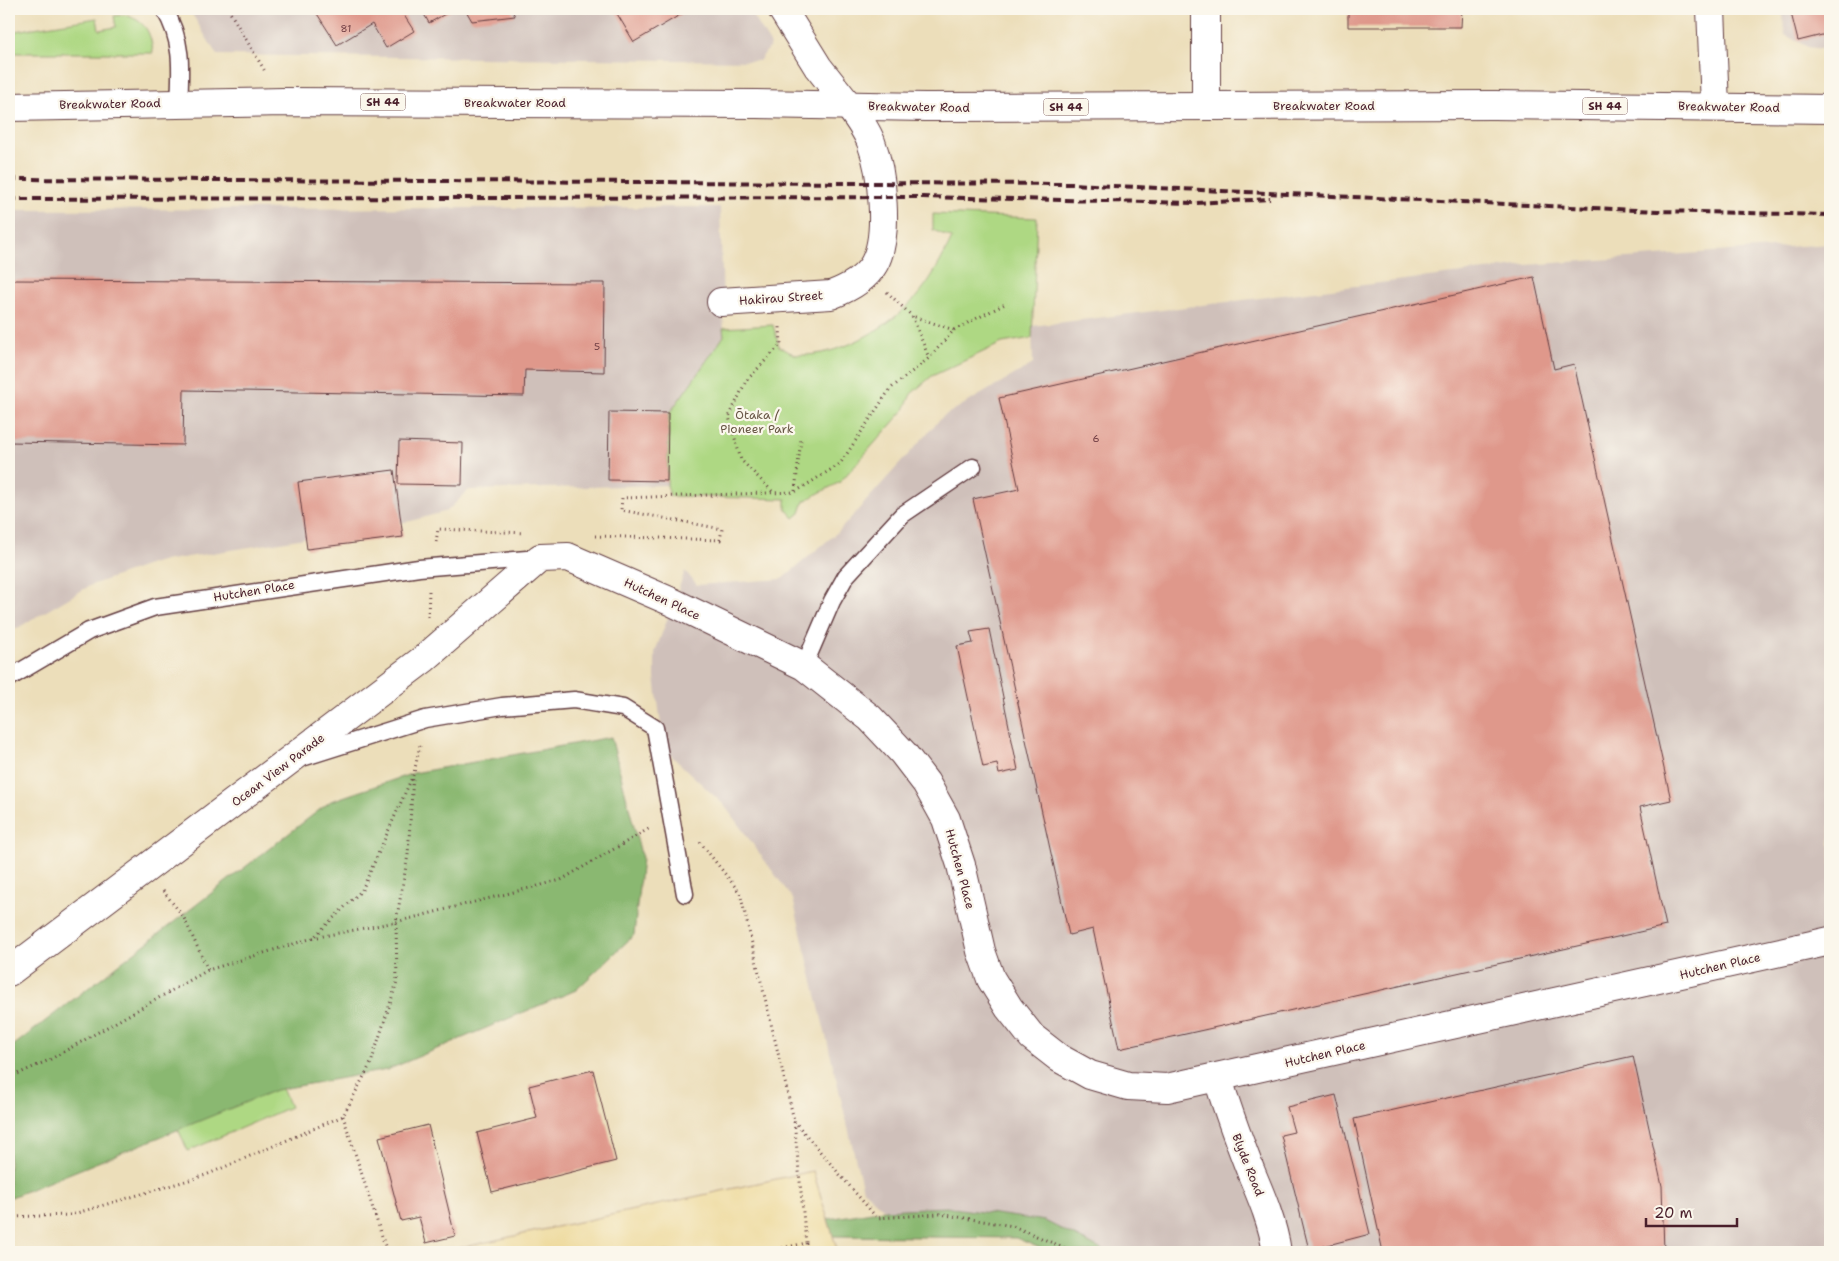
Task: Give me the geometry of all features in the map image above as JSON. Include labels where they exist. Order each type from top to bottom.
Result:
[{"type":"main road","name":"Hakirau Street","points":[[721,302],[831,295],[846,290],[867,273],[878,254],[883,220],[877,164],[871,142],[849,106],[813,60],[782,9]]},
{"type":"main road","points":[[1206,9],[1206,106]]},
{"type":"main road","points":[[1711,9],[1715,106]]},
{"type":"main road","name":"Breakwater Road","points":[[9,107],[283,102],[849,106],[1715,106],[1830,109]]},
{"type":"main road","name":"Hutchen Place","points":[[540,558],[568,557],[672,602],[804,666],[870,718],[903,753],[926,783],[946,818],[958,855],[981,951],[991,979],[1009,1008],[1032,1037],[1059,1058],[1090,1075],[1128,1086],[1167,1088],[1830,941]]},
{"type":"main road","name":"Ocean View Parade","points":[[9,972],[290,762],[425,658],[540,558]]},
{"type":"main road","name":"Blyde Road","points":[[1218,1078],[1227,1111],[1265,1206],[1275,1237],[1277,1252]]},
{"type":"lane","points":[[164,9],[171,20],[180,45],[182,62],[179,103]]},
{"type":"lane","points":[[804,666],[832,602],[846,576],[902,515],[973,467]]},
{"type":"lane","name":"Hutchen Place","points":[[9,678],[89,631],[155,607],[324,580],[431,567],[540,558]]},
{"type":"lane","points":[[290,762],[425,719],[502,706],[574,700],[623,708],[655,728],[685,894]]},
{"type":"path","points":[[228,9],[283,102]]},
{"type":"path","points":[[773,491],[741,460],[729,417],[746,382],[781,344],[777,299]]},
{"type":"path","points":[[594,536],[720,540],[722,528],[621,510],[622,498],[773,491],[795,492],[840,464],[890,389],[929,358],[954,330],[1007,303]]},
{"type":"path","points":[[929,358],[912,316],[954,330]]},
{"type":"path","points":[[795,492],[801,439]]},
{"type":"path","points":[[425,658],[431,567],[438,530],[526,533]]},
{"type":"path","points":[[9,1217],[70,1215],[189,1180],[342,1116],[371,1063],[397,982],[396,922],[408,855],[414,773],[425,719]]},
{"type":"path","points":[[313,938],[362,890],[414,773]]},
{"type":"path","points":[[9,1078],[49,1060],[208,970],[313,938],[396,922],[561,880],[671,815],[707,848],[740,894],[794,1120],[806,1243],[809,1252]]},
{"type":"path","points":[[146,869],[183,916],[208,970]]},
{"type":"path","points":[[342,1116],[387,1252]]},
{"type":"path","points":[[794,1120],[877,1218],[940,1214],[1013,1226],[1074,1252]]},
{"type":"path","points":[[764,1252],[806,1243]]},
{"type":"shaded area","points":[[189,9],[749,9],[771,45],[759,61],[217,55]]},
{"type":"shaded area","points":[[1782,9],[1830,9],[1830,50],[1808,47],[1785,35]]},
{"type":"shaded area","points":[[720,207],[724,336],[669,414],[667,485],[469,490],[447,511],[411,521],[157,562],[91,585],[9,633],[9,210]]},
{"type":"shaded area","points":[[1830,244],[1830,1252],[1106,1252],[1045,1221],[946,1207],[885,1210],[863,1190],[793,899],[724,805],[664,749],[655,678],[655,652],[685,571],[697,585],[782,579],[839,531],[942,417],[1033,364],[1032,326],[1526,265]]},
{"type":"green space","points":[[125,15],[143,24],[151,39],[153,53],[9,53],[9,32],[97,18],[99,30],[116,27],[114,16]]},
{"type":"green space","name":"Ōtaka / Pioneer Park","points":[[933,214],[1037,218],[1032,338],[1002,343],[932,376],[911,394],[904,410],[840,482],[804,501],[800,513],[794,518],[786,509],[786,499],[670,496],[667,485],[669,414],[724,336],[723,328],[773,325],[779,346],[799,355],[831,351],[863,338],[893,319],[905,308],[922,290],[936,269],[952,238],[933,230]]},
{"type":"green space","points":[[611,737],[642,858],[634,935],[576,990],[387,1070],[276,1090],[9,1198],[9,1049],[331,801],[414,773]]},
{"type":"green space","points":[[276,1074],[290,1107],[188,1151],[173,1118]]},
{"type":"green space","points":[[946,1207],[1045,1221],[1106,1252],[1049,1252],[1016,1238],[833,1236],[828,1219],[885,1210]]},
{"type":"sand","points":[[813,1171],[837,1249],[841,1252],[441,1252]]},
{"type":"building","points":[[314,9],[380,9],[383,15],[394,9],[400,9],[414,31],[386,48],[372,24],[337,45]]},
{"type":"building","points":[[421,9],[454,9],[429,23]]},
{"type":"building","points":[[465,9],[511,9],[515,16],[472,21]]},
{"type":"building","points":[[621,9],[690,9],[634,42],[616,12]]},
{"type":"building","points":[[1348,9],[1462,9],[1461,27],[1348,27]]},
{"type":"building","points":[[1790,9],[1830,9],[1830,33],[1798,41]]},
{"type":"building","points":[[1534,277],[1554,369],[1574,364],[1671,800],[1640,807],[1666,926],[1119,1049],[1093,929],[1069,935],[973,499],[1019,489],[999,398]]},
{"type":"building","points":[[9,280],[605,283],[604,372],[525,370],[524,396],[184,390],[183,445],[9,442]]},
{"type":"building","points":[[609,412],[668,413],[667,481],[608,480]]},
{"type":"building","points":[[399,441],[463,443],[462,485],[398,484]]},
{"type":"building","points":[[394,470],[403,537],[307,549],[298,482]]},
{"type":"building","points":[[989,629],[1018,770],[999,774],[997,764],[983,767],[957,646],[973,643],[970,632]]},
{"type":"building","points":[[1633,1056],[1662,1186],[1664,1252],[1383,1252],[1354,1119]]},
{"type":"building","points":[[593,1070],[616,1161],[492,1192],[477,1133],[537,1118],[529,1086]]},
{"type":"building","points":[[1336,1095],[1370,1234],[1309,1250],[1281,1135],[1294,1132],[1287,1107]]},
{"type":"building","points":[[428,1125],[455,1236],[426,1243],[419,1217],[401,1221],[379,1137]]},
{"type":"railway","points":[[9,179],[1071,184],[1658,211],[1830,215]]},
{"type":"railway","points":[[9,199],[923,197],[1196,203],[1270,199]]}]
